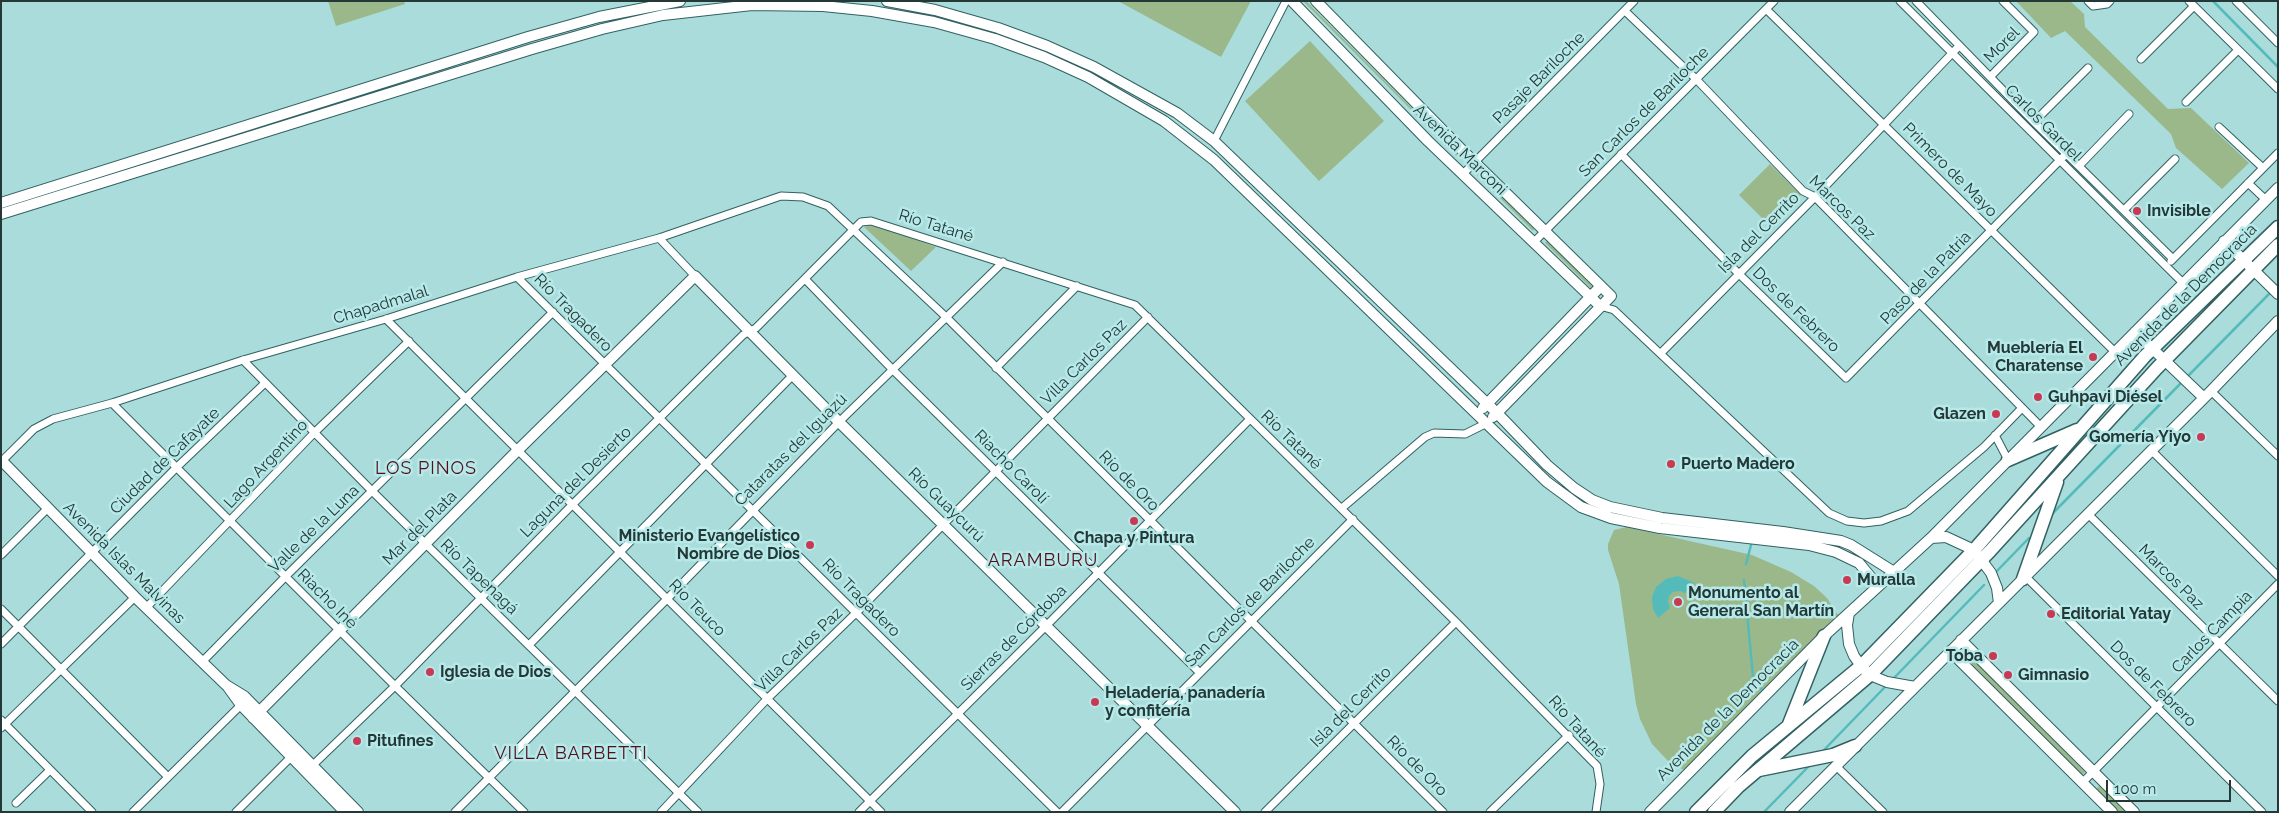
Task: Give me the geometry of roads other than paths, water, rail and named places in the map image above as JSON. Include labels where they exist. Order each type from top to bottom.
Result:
[{"type":"highway","name":"Avenida de la Democracia","points":[[1978,555],[2082,428],[2153,349],[2278,227]]},
{"type":"highway","name":"Avenida de la Democracia","points":[[1714,812],[1866,670],[2060,473],[2165,360],[2278,245]]},
{"type":"highway","points":[[2008,460],[2082,428]]},
{"type":"highway","points":[[2024,578],[2060,473]]},
{"type":"highway","points":[[1789,725],[1824,636]]},
{"type":"highway","name":"Avenida de la Democracia","points":[[1696,812],[1752,756],[1789,725],[1824,698],[1866,670]]},
{"type":"highway","points":[[1757,771],[1833,755],[1855,746]]},
{"type":"street","points":[[1,203],[528,37],[599,17],[680,1]]},
{"type":"street","points":[[887,1],[935,10],[998,28],[1094,66],[1177,112],[1214,141],[1497,413],[1547,465],[1574,488],[1592,500],[1610,507],[1662,518],[1783,532],[1841,541],[1851,545],[1894,572]]},
{"type":"street","points":[[1214,141],[1286,1]]},
{"type":"street","name":"Avenida Marconi","points":[[1292,1],[1463,174],[1590,297],[1600,306],[1614,310],[1661,352],[1829,513],[1848,521],[1864,523],[1881,521],[1908,511],[1995,435]]},
{"type":"street","name":"Avenida Marconi","points":[[1316,1],[1474,162],[1611,296]]},
{"type":"street","name":"Pasaje Bariloche","points":[[1463,174],[1634,1]]},
{"type":"street","name":"San Carlos de Bariloche","points":[[1534,242],[1774,1]]},
{"type":"street","name":"Carlos Gardel","points":[[1900,1],[2183,283]]},
{"type":"street","points":[[1916,1],[2034,122],[2174,259]]},
{"type":"street","name":"Morel","points":[[1990,77],[2034,32],[2003,1]]},
{"type":"street","points":[[2091,4],[2107,4],[2110,1]]},
{"type":"street","points":[[2236,1],[2278,43]]},
{"type":"street","points":[[2141,58],[2191,4],[2278,89]]},
{"type":"street","points":[[1,214],[602,30],[663,15],[743,5],[823,6],[872,11],[934,22],[995,39],[1044,56],[1088,77],[1164,121],[1214,160],[1547,482],[1581,507],[1594,513],[1660,528],[1809,545],[1836,552],[1859,563],[1878,586]]},
{"type":"street","name":"Primero de Mayo","points":[[1766,9],[2114,351]]},
{"type":"street","name":"Marcos Paz","points":[[1624,11],[1696,79],[1803,191],[1814,197],[2040,426]]},
{"type":"street","name":"Isla del Cerrito","points":[[1661,352],[1959,46]]},
{"type":"street","points":[[2186,102],[2238,50]]},
{"type":"street","points":[[2034,122],[2088,68]]},
{"type":"street","points":[[2079,166],[2129,114]]},
{"type":"street","points":[[2219,127],[2263,168]]},
{"type":"street","points":[[2166,265],[2278,152]]},
{"type":"street","name":"Paso de la Patria","points":[[1846,378],[2067,153]]},
{"type":"street","name":"Dos de Febrero","points":[[1621,154],[1738,273],[1846,378]]},
{"type":"street","points":[[2124,210],[2175,159]]},
{"type":"street","points":[[2248,183],[2266,200]]},
{"type":"street","name":"Avenida de la Democracia","points":[[1650,812],[1824,636],[1931,538],[2114,351],[2278,188]]},
{"type":"street","name":"Río de Oro","points":[[781,196],[803,198],[828,206],[854,229],[946,317],[1046,419],[1443,812]]},
{"type":"street","name":"Chapadmalal","points":[[2,462],[34,429],[53,419],[112,404],[243,360],[386,320],[517,277],[659,238],[781,196]]},
{"type":"street","name":"Río Tatané","points":[[862,222],[871,220],[1136,306],[1569,735],[1597,766],[1600,784],[1596,812]]},
{"type":"street","name":"Laguna del Desierto","points":[[313,765],[395,686],[572,505],[743,335],[750,331],[805,279],[862,222]]},
{"type":"street","name":"Río Guaycurú","points":[[659,238],[694,276],[839,422],[1236,812]]},
{"type":"street","points":[[2224,242],[2278,294]]},
{"type":"street","name":"Cataratas del Iguazú","points":[[455,812],[668,598],[839,422],[1003,262]]},
{"type":"street","name":"Mar del Plata","points":[[256,714],[517,450],[694,276]]},
{"type":"street","name":"Río Tragadero","points":[[517,277],[659,420],[857,612],[1057,812]]},
{"type":"street","name":"Riacho Carolí","points":[[805,279],[892,370],[1200,672]]},
{"type":"street","points":[[996,368],[1077,286]]},
{"type":"street","points":[[1477,414],[1601,286]]},
{"type":"street","points":[[1342,508],[1425,437],[1434,433],[1465,434],[1487,423],[1611,296]]},
{"type":"street","points":[[1611,296],[1614,310]]},
{"type":"street","name":"Valle de la Luna","points":[[202,662],[465,397],[553,312]]},
{"type":"street","name":"Villa Carlos Paz","points":[[661,812],[768,698],[857,612],[1148,317]]},
{"type":"street","name":"Río Teuco","points":[[386,320],[882,812]]},
{"type":"street","points":[[1790,812],[2276,326]]},
{"type":"street","points":[[2135,332],[2187,381],[2207,394],[2278,456]]},
{"type":"street","name":"Lago Argentino","points":[[146,608],[231,522],[314,433],[409,341]]},
{"type":"street","name":"Río Tapenagá","points":[[243,360],[372,492],[698,812]]},
{"type":"street","points":[[529,645],[793,375]]},
{"type":"street","name":"Ciudad de Cafayate","points":[[1,644],[176,468],[265,383]]},
{"type":"street","name":"Riacho Iné","points":[[112,404],[524,812]]},
{"type":"street","points":[[2008,460],[1995,435],[2022,408]]},
{"type":"street","name":"Sierras de Córdoba","points":[[859,812],[1150,522],[1250,419]]},
{"type":"street","points":[[2151,450],[2278,576]]},
{"type":"street","name":"Avenida Islas Malvinas","points":[[2,462],[146,608],[226,685],[241,705],[256,714]]},
{"type":"street","points":[[1,555],[48,508]]},
{"type":"street","name":"Marcos Paz","points":[[2088,514],[2278,701]]},
{"type":"street","name":"San Carlos de Bariloche","points":[[1062,812],[1147,724],[1252,623],[1353,519]]},
{"type":"street","points":[[1931,538],[1946,537],[1978,555],[1991,572],[1997,588],[1999,602]]},
{"type":"street","name":"Dos de Febrero","points":[[2024,578],[2262,812]]},
{"type":"street","name":"Carlos Campia","points":[[2082,783],[2278,584]]},
{"type":"street","points":[[92,812],[3,724],[62,670],[135,597]]},
{"type":"street","points":[[1,609],[168,777]]},
{"type":"street","points":[[1849,612],[1847,625],[1849,644],[1854,656],[1866,670],[1887,682],[1915,687]]},
{"type":"street","name":"Isla del Cerrito","points":[[1265,812],[1456,622]]},
{"type":"street","points":[[1961,640],[2134,812]]},
{"type":"street","points":[[1950,651],[2112,812]]},
{"type":"street","name":"Avenida Islas Malvinas","points":[[226,685],[244,696],[256,714],[348,810]]},
{"type":"street","points":[[133,812],[241,705]]},
{"type":"street","points":[[1490,812],[1569,735]]},
{"type":"street","points":[[236,812],[294,753]]},
{"type":"street","name":"Avenida Islas Malvinas","points":[[294,753],[313,765],[348,810]]},
{"type":"street","points":[[1836,766],[1883,812]]},
{"type":"street","points":[[16,803],[50,770]]},
{"type":"water","points":[[1678,576],[1695,583],[1685,593],[1680,591],[1673,592],[1669,596],[1670,608],[1658,618],[1653,609],[1652,597],[1656,587],[1666,579]]},
{"type":"waterway","points":[[2213,1],[2278,67]]},
{"type":"waterway","points":[[2186,378],[2269,294]]},
{"type":"waterway","points":[[2051,515],[2182,382]]},
{"type":"waterway","points":[[1995,573],[2029,538]]},
{"type":"waterway","points":[[1746,564],[1751,545]]},
{"type":"waterway","points":[[1744,580],[1753,677],[1755,681]]},
{"type":"waterway","points":[[1893,679],[1984,585]]},
{"type":"waterway","points":[[1758,684],[1763,691]]},
{"type":"waterway","points":[[1822,752],[1885,687]]},
{"type":"waterway","points":[[1764,812],[1810,765]]},
{"type":"place","name":"Invisible","points":[[2137,211]]},
{"type":"place","name":"Mueblería El Charatense","points":[[2093,357]]},
{"type":"place","name":"Guhpavi Diésel","points":[[2038,397]]},
{"type":"place","name":"Glazen","points":[[1996,414]]},
{"type":"place","name":"Gomería Yiyo","points":[[2201,437]]},
{"type":"place","name":"Puerto Madero","points":[[1671,464]]},
{"type":"place","name":"Chapa y Pintura","points":[[1134,521]]},
{"type":"place","name":"Ministerio Evangelístico Nombre de Dios","points":[[810,545]]},
{"type":"place","name":"Muralla","points":[[1847,580]]},
{"type":"place","name":"Monumento al General San Martín","points":[[1678,602]]},
{"type":"place","name":"Editorial Yatay","points":[[2051,614]]},
{"type":"place","name":"Toba","points":[[1993,656]]},
{"type":"place","name":"Iglesia de Dios","points":[[430,672]]},
{"type":"place","name":"Gimnasio","points":[[2008,675]]},
{"type":"place","name":"Heladería, panadería y confitería","points":[[1095,702]]},
{"type":"place","name":"Pitufines","points":[[357,741]]},
{"type":"district","name":"LOS PINOS","points":[[426,469]]},
{"type":"district","name":"ARAMBURU","points":[[1043,561]]},
{"type":"district","name":"VILLA BARBETTI","points":[[571,754]]}]
